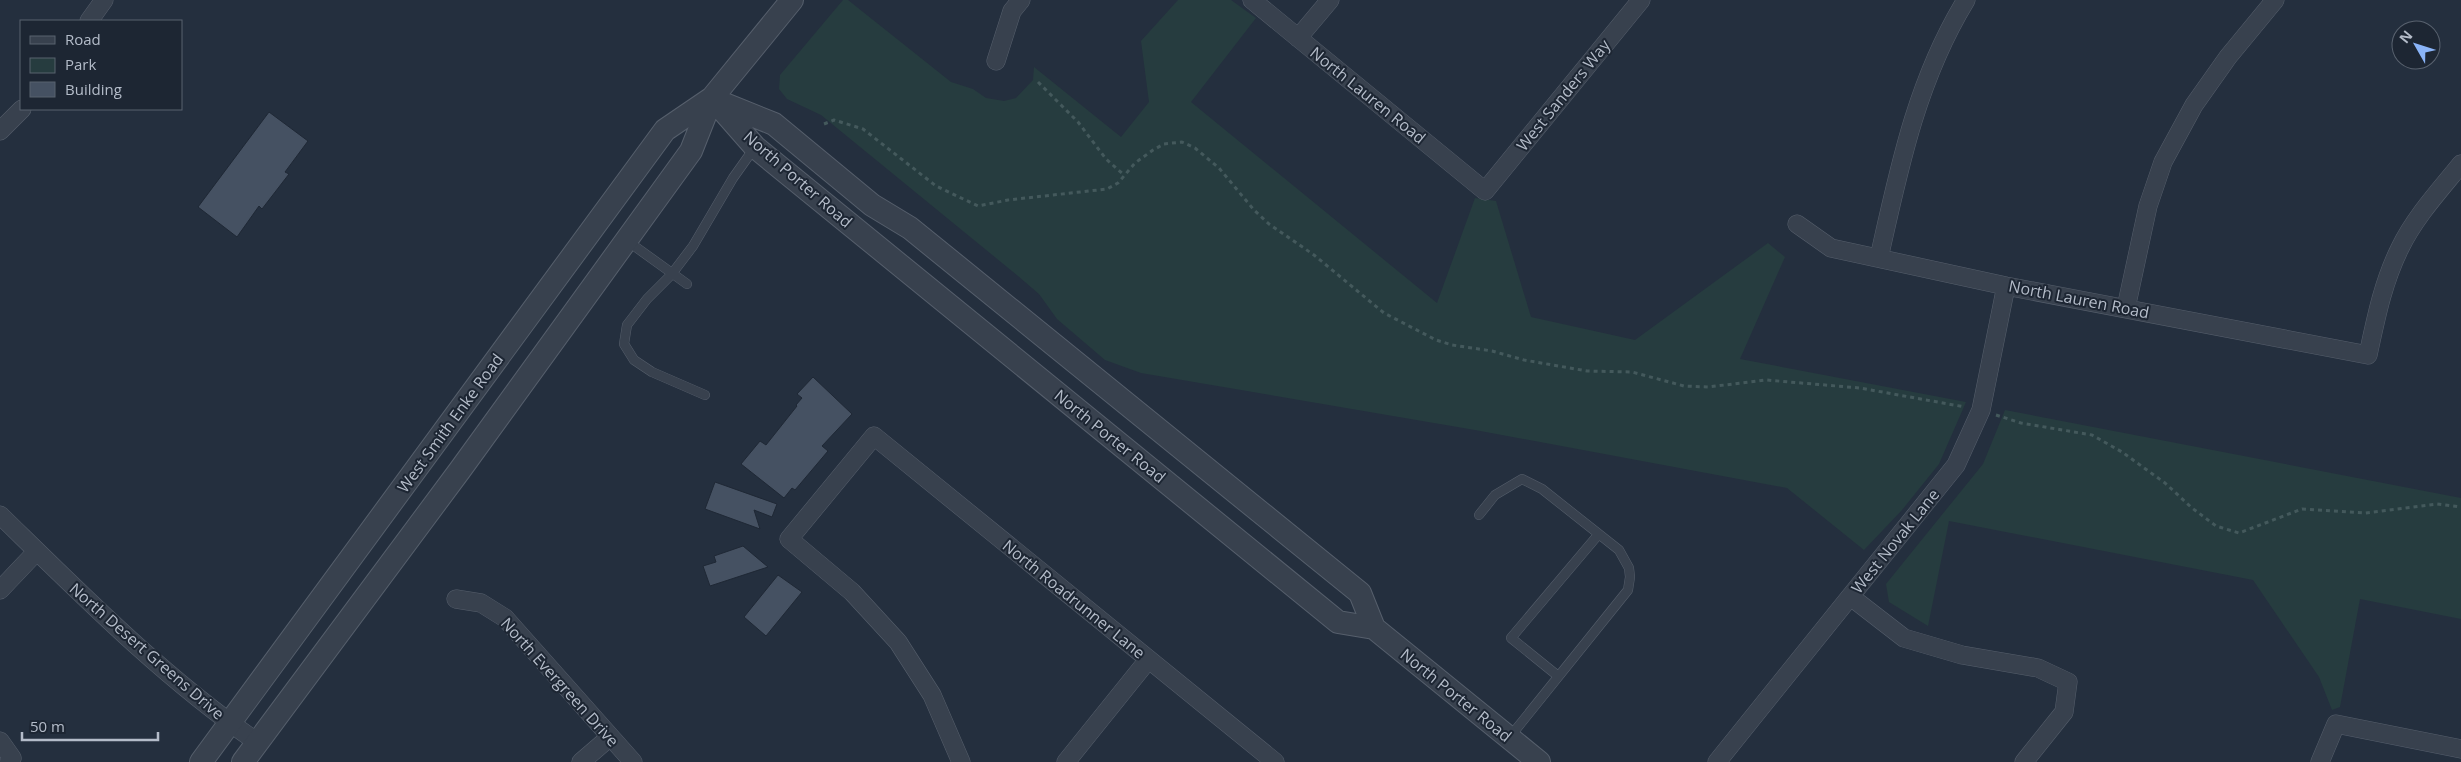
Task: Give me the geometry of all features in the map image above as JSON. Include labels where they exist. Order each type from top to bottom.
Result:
[{"type":"street","points":[[90,20],[104,0]]},
{"type":"street","name":"West Smith Enke Road","points":[[201,762],[665,130],[712,98],[792,0]]},
{"type":"street","points":[[996,61],[1012,11],[1021,0]]},
{"type":"street","name":"North Lauren Road","points":[[1252,0],[1485,191]]},
{"type":"street","points":[[1298,38],[1330,0]]},
{"type":"street","name":"West Sanders Way","points":[[1485,191],[1641,0]]},
{"type":"street","points":[[1879,258],[1905,141],[1945,35],[1966,0]]},
{"type":"street","points":[[2126,308],[2148,206],[2163,162],[2194,105],[2228,57],[2275,0]]},
{"type":"street","name":"West Smith Enke Road","points":[[243,762],[460,470],[692,151],[712,98]]},
{"type":"street","name":"North Porter Road","points":[[712,98],[755,147],[1338,622],[1374,628]]},
{"type":"street","name":"North Porter Road","points":[[712,98],[774,124],[872,205],[910,228],[1360,593],[1374,628],[1538,762]]},
{"type":"street","points":[[0,131],[21,110]]},
{"type":"street","name":"North Lauren Road","points":[[1797,224],[1831,248],[2006,286],[2368,355],[2381,294],[2400,247],[2434,197],[2461,164]]},
{"type":"street","name":"West Novak Lane","points":[[1717,762],[1956,465],[1981,410],[2006,286]]},
{"type":"street","name":"North Roadrunner Lane","points":[[961,762],[932,694],[898,642],[852,592],[789,539],[874,436],[1275,762]]},
{"type":"street","name":"North Desert Greens Drive","points":[[0,515],[89,603],[139,648],[230,723],[257,742]]},
{"type":"street","points":[[0,590],[37,551]]},
{"type":"street","points":[[1850,597],[1904,638],[1962,655],[2038,668],[2068,682],[2064,712],[2024,762]]},
{"type":"street","name":"North Evergreen Drive","points":[[456,599],[481,603],[505,618],[632,762]]},
{"type":"street","points":[[1066,762],[1148,660]]},
{"type":"street","points":[[2320,762],[2336,724],[2461,748]]},
{"type":"street","points":[[581,762],[610,737]]},
{"type":"street","points":[[0,741],[10,760]]},
{"type":"lane","points":[[705,395],[652,372],[634,360],[624,344],[627,325],[647,299],[671,275],[693,246],[733,178],[755,147]]},
{"type":"lane","points":[[626,240],[671,275],[687,284]]},
{"type":"lane","points":[[1479,515],[1495,495],[1522,479],[1542,489],[1619,550],[1629,568],[1628,590],[1509,738]]},
{"type":"lane","points":[[1558,676],[1511,638],[1598,535]]},
{"type":"path","points":[[1038,82],[1078,122],[1106,159],[1124,175]]},
{"type":"path","points":[[824,124],[834,120],[863,129],[936,186],[978,206],[1008,200],[1106,189],[1118,183],[1135,163],[1153,150],[1164,144],[1182,142],[1195,148],[1219,168],[1242,197],[1269,224],[1314,255],[1384,313],[1436,340],[1452,345],[1492,351],[1524,360],[1587,370],[1632,372],[1684,386],[1708,387],[1766,380],[1860,388],[1981,410],[2022,423],[2092,435],[2122,452],[2144,468],[2216,526],[2240,533],[2302,509],[2365,513],[2437,504],[2461,506]]},
{"type":"green space","points":[[843,0],[848,0],[951,82],[973,89],[986,98],[1004,101],[1016,98],[1033,80],[1034,67],[1121,137],[1149,102],[1141,41],[1178,0],[1231,0],[1256,18],[1191,102],[1437,303],[1475,198],[1496,201],[1531,317],[1635,340],[1768,243],[1785,257],[1740,359],[1966,402],[1939,464],[1902,510],[1864,550],[1787,488],[1475,430],[1141,373],[1105,360],[1057,319],[1039,294],[1018,276],[821,115],[787,99],[779,89],[780,75]]},
{"type":"green space","points":[[2005,410],[2461,498],[2461,619],[2360,599],[2340,707],[2332,710],[2319,677],[2253,580],[1949,521],[1928,626],[1889,602],[1886,584],[1983,464]]},
{"type":"building","points":[[269,112],[308,141],[285,172],[289,174],[262,209],[259,206],[237,237],[198,207]]},
{"type":"building","points":[[813,377],[852,414],[822,446],[828,451],[795,490],[792,488],[784,498],[741,464],[760,441],[766,445],[802,398],[797,394]]},
{"type":"building","points":[[715,482],[777,504],[772,517],[754,510],[760,529],[705,509]]},
{"type":"building","points":[[743,546],[768,567],[710,586],[703,566],[716,562],[714,556]]},
{"type":"building","points":[[778,575],[802,592],[766,636],[744,617]]}]
